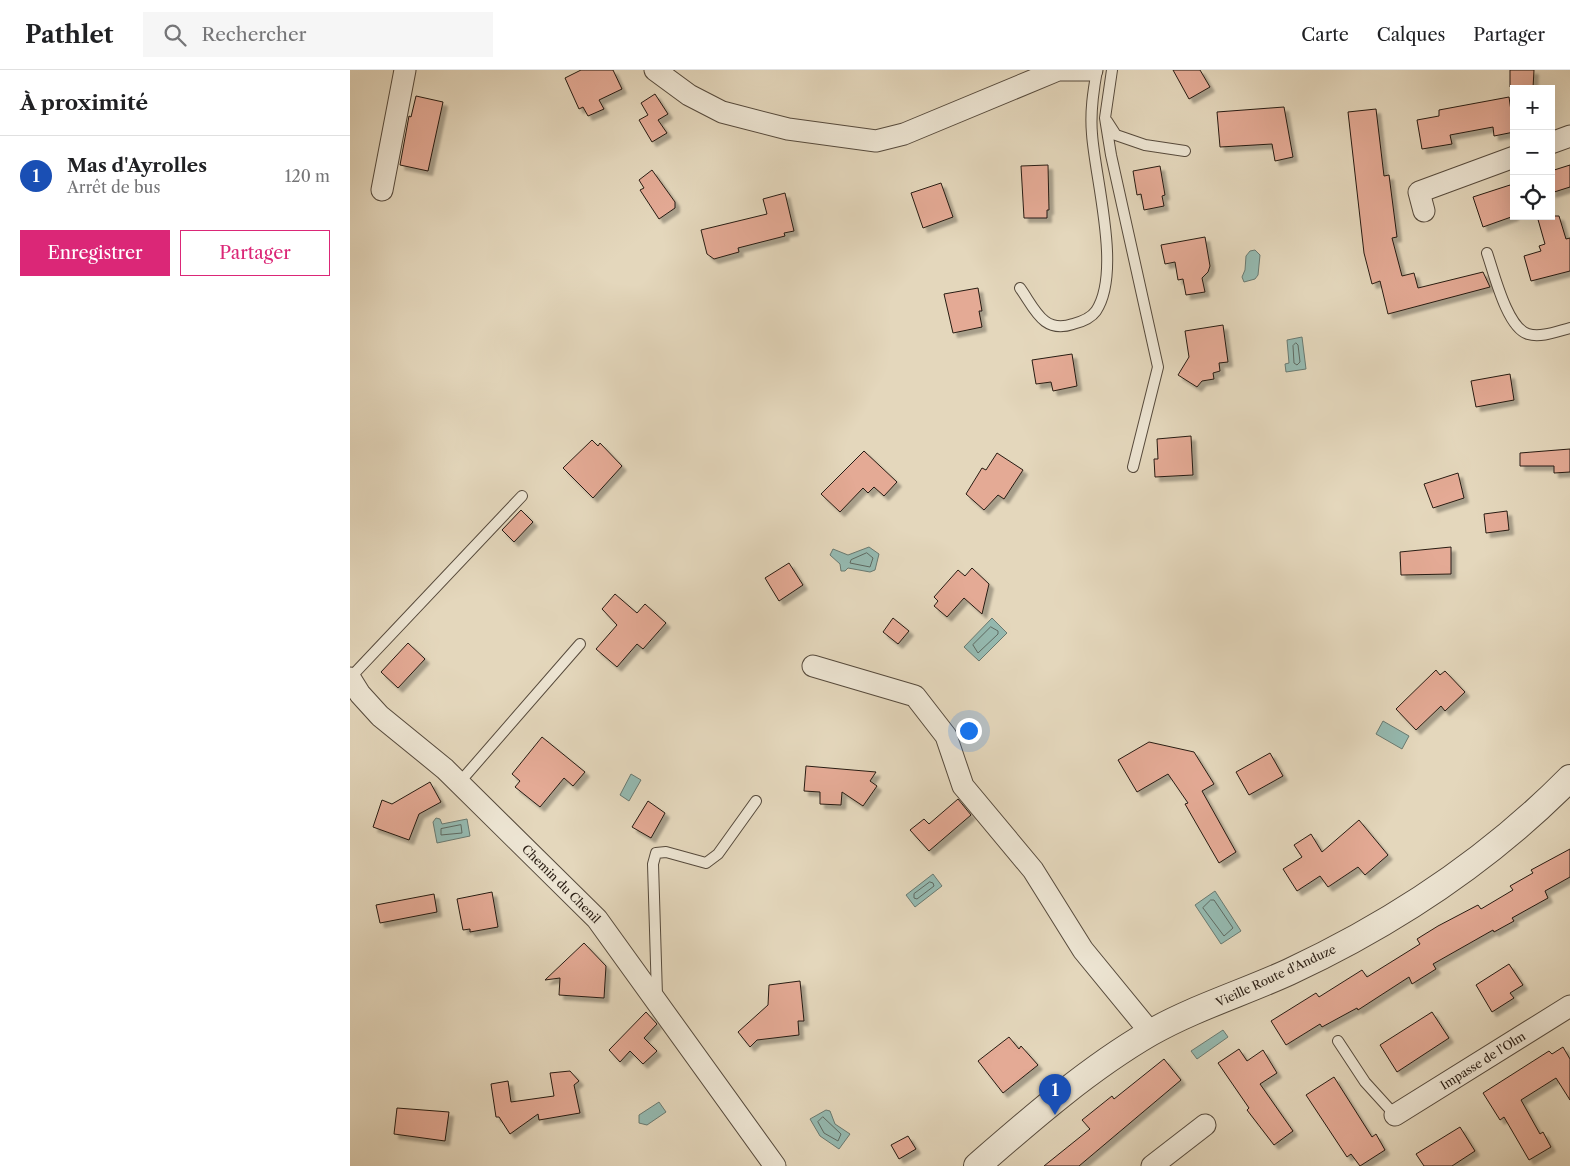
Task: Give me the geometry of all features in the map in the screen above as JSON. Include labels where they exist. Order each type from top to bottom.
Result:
[{"type":"street","points":[[382,190],[405,70]]},
{"type":"street","points":[[655,70],[689,95],[722,112],[788,129],[876,141],[904,134],[1058,70],[1092,70]]},
{"type":"street","points":[[1555,142],[1570,136]]},
{"type":"street","points":[[1424,210],[1419,192],[1510,158]]},
{"type":"street","points":[[814,666],[915,696],[946,736],[963,786],[1033,870],[1083,950],[1151,1033]]},
{"type":"street","name":"Chemin du Chenil","points":[[350,678],[380,716],[459,783],[597,919],[776,1166]]},
{"type":"street","name":"Vieille Route d'Anduze","points":[[977,1166],[1075,1085],[1151,1033],[1289,972],[1395,916],[1436,890],[1475,861],[1547,801],[1570,778]]},
{"type":"street","name":"Impasse de l'Olm","points":[[1395,1115],[1570,1006]]},
{"type":"street","points":[[1152,1166],[1205,1125]]},
{"type":"lane","points":[[1020,288],[1043,321],[1053,327],[1068,326],[1082,321],[1095,312],[1104,292],[1107,269],[1106,238],[1091,118],[1097,70]]},
{"type":"lane","points":[[1112,70],[1105,118],[1111,155],[1158,367],[1134,467]]},
{"type":"lane","points":[[1105,118],[1116,135],[1145,145],[1185,151]]},
{"type":"lane","points":[[1487,253],[1510,317],[1517,328],[1528,334],[1544,334],[1570,328]]},
{"type":"lane","points":[[350,678],[522,496]]},
{"type":"lane","points":[[459,783],[580,644]]},
{"type":"lane","points":[[657,1000],[653,864],[656,853],[666,852],[706,863],[718,854],[756,801]]},
{"type":"lane","points":[[1338,1041],[1365,1082],[1395,1115]]},
{"type":"water","points":[[1255,250],[1260,255],[1258,275],[1255,279],[1244,282],[1242,277],[1245,270],[1246,256],[1250,251]]},
{"type":"water","points":[[1302,337],[1306,369],[1286,372],[1285,364],[1289,363],[1287,340]]},
{"type":"water","points":[[869,547],[879,554],[875,570],[870,572],[848,568],[845,571],[841,571],[840,564],[830,555],[833,549],[848,555]]},
{"type":"water","points":[[992,618],[1007,633],[979,661],[964,647]]},
{"type":"water","points":[[1383,721],[1409,736],[1402,749],[1376,734]]},
{"type":"water","points":[[631,774],[641,780],[629,801],[620,795]]},
{"type":"water","points":[[436,818],[440,819],[442,824],[467,819],[470,836],[437,843],[433,822]]},
{"type":"water","points":[[933,874],[942,886],[915,907],[906,895]]},
{"type":"water","points":[[1215,891],[1241,931],[1221,944],[1195,905]]},
{"type":"water","points":[[1223,1030],[1228,1037],[1197,1059],[1191,1051]]},
{"type":"water","points":[[659,1102],[666,1112],[647,1125],[639,1123],[639,1115]]},
{"type":"water","points":[[826,1110],[830,1111],[835,1124],[850,1134],[839,1149],[820,1136],[810,1119]]},
{"type":"building","points":[[581,70],[613,70],[622,89],[599,100],[604,109],[588,116],[583,107],[579,109],[565,78]]},
{"type":"building","points":[[1173,70],[1200,70],[1210,87],[1189,99]]},
{"type":"building","points":[[1510,70],[1534,70],[1533,85],[1510,85]]},
{"type":"building","points":[[655,94],[668,114],[658,120],[667,133],[652,142],[639,120],[648,115],[641,103]]},
{"type":"building","points":[[416,96],[443,102],[428,171],[400,165],[409,116],[411,117]]},
{"type":"building","points":[[1509,97],[1510,133],[1494,136],[1493,127],[1450,135],[1452,144],[1422,149],[1417,120],[1439,116],[1439,110]]},
{"type":"building","points":[[1284,107],[1293,157],[1275,161],[1272,144],[1220,147],[1217,112]]},
{"type":"building","points":[[1376,109],[1384,176],[1389,175],[1397,237],[1392,238],[1402,276],[1414,273],[1418,288],[1483,272],[1490,287],[1388,314],[1380,281],[1372,284],[1364,253],[1348,112]]},
{"type":"building","points":[[1048,165],[1049,210],[1047,210],[1047,218],[1024,218],[1021,166]]},
{"type":"building","points":[[1570,165],[1570,187],[1555,192],[1555,170]]},
{"type":"building","points":[[1160,166],[1165,195],[1162,196],[1164,206],[1144,210],[1141,194],[1137,195],[1133,171]]},
{"type":"building","points":[[652,170],[675,202],[675,208],[659,219],[640,190],[644,188],[639,180]]},
{"type":"building","points":[[941,183],[953,217],[923,228],[911,193]]},
{"type":"building","points":[[1510,185],[1510,217],[1483,227],[1473,197]]},
{"type":"building","points":[[785,193],[794,231],[784,233],[785,236],[738,248],[739,252],[714,259],[707,254],[701,230],[767,214],[763,199]]},
{"type":"building","points":[[1555,216],[1559,216],[1566,239],[1570,238],[1570,271],[1531,281],[1524,256],[1541,251],[1539,246],[1545,244],[1538,220],[1555,220]]},
{"type":"building","points":[[1205,237],[1210,266],[1208,272],[1202,278],[1205,292],[1186,295],[1183,279],[1178,280],[1175,262],[1165,264],[1161,245]]},
{"type":"building","points":[[978,288],[982,311],[979,311],[982,327],[953,333],[944,294]]},
{"type":"building","points":[[1223,325],[1228,362],[1219,363],[1220,371],[1213,373],[1214,379],[1202,381],[1197,387],[1178,375],[1189,357],[1185,331]]},
{"type":"building","points":[[1072,354],[1077,386],[1053,391],[1051,382],[1036,384],[1032,360]]},
{"type":"building","points":[[1510,374],[1514,400],[1476,407],[1471,381]]},
{"type":"building","points":[[1191,436],[1193,475],[1155,477],[1154,459],[1158,459],[1157,439]]},
{"type":"building","points":[[592,440],[598,446],[600,443],[622,466],[593,498],[563,468]]},
{"type":"building","points":[[1570,449],[1570,472],[1554,473],[1554,466],[1520,466],[1520,453]]},
{"type":"building","points":[[864,451],[897,482],[884,496],[874,487],[868,493],[863,488],[840,512],[821,494]]},
{"type":"building","points":[[997,453],[1023,470],[1004,499],[998,495],[984,510],[966,494],[982,468],[986,470]]},
{"type":"building","points":[[1458,473],[1464,498],[1433,508],[1424,484]]},
{"type":"building","points":[[521,510],[533,522],[514,542],[502,530]]},
{"type":"building","points":[[1507,511],[1509,530],[1486,533],[1484,514]]},
{"type":"building","points":[[1451,547],[1451,574],[1401,575],[1400,552]]},
{"type":"building","points":[[789,563],[803,585],[779,601],[765,578]]},
{"type":"building","points":[[972,568],[989,584],[982,614],[964,598],[947,617],[934,606],[938,601],[934,597],[958,570],[965,576]]},
{"type":"building","points":[[615,594],[637,613],[645,604],[666,623],[643,649],[637,644],[617,667],[596,649],[617,625],[602,609]]},
{"type":"building","points":[[893,618],[909,631],[898,644],[883,632]]},
{"type":"building","points":[[408,643],[425,659],[398,688],[381,672]]},
{"type":"building","points":[[1436,670],[1440,675],[1445,671],[1465,692],[1445,711],[1441,706],[1416,730],[1396,709]]},
{"type":"building","points":[[542,737],[585,772],[573,786],[564,778],[540,807],[515,787],[520,781],[512,774]]},
{"type":"building","points":[[1149,742],[1194,752],[1214,784],[1202,791],[1236,852],[1219,863],[1185,804],[1188,803],[1168,774],[1137,792],[1118,760]]},
{"type":"building","points":[[1270,753],[1283,776],[1249,795],[1236,772]]},
{"type":"building","points":[[806,766],[876,772],[870,781],[877,786],[863,806],[842,792],[841,805],[820,804],[820,792],[804,791]]},
{"type":"building","points":[[430,782],[441,802],[419,814],[409,840],[373,827],[382,800],[392,804]]},
{"type":"building","points":[[958,799],[971,815],[929,851],[910,830],[924,819],[929,824]]},
{"type":"building","points":[[648,801],[665,813],[651,838],[632,827]]},
{"type":"building","points":[[1359,820],[1388,855],[1365,875],[1358,867],[1328,887],[1320,876],[1297,891],[1283,869],[1302,857],[1294,845],[1311,834],[1322,852]]},
{"type":"building","points":[[1570,849],[1570,877],[1545,891],[1548,898],[1512,918],[1514,921],[1494,932],[1493,930],[1433,964],[1436,969],[1412,984],[1409,977],[1358,1010],[1357,1008],[1322,1027],[1320,1024],[1286,1045],[1271,1021],[1316,993],[1319,997],[1362,970],[1367,977],[1420,944],[1417,939],[1478,905],[1481,909],[1513,890],[1510,886],[1533,873],[1531,870]]},
{"type":"building","points":[[492,892],[498,927],[470,932],[470,929],[463,930],[457,899]]},
{"type":"building","points":[[434,894],[437,912],[380,923],[376,905]]},
{"type":"building","points":[[584,943],[606,966],[604,998],[559,995],[560,978],[545,980]]},
{"type":"building","points":[[1509,964],[1523,985],[1510,993],[1514,998],[1492,1012],[1476,985]]},
{"type":"building","points":[[800,981],[804,1021],[798,1021],[799,1035],[757,1040],[750,1047],[738,1032],[768,1005],[769,985]]},
{"type":"building","points":[[646,1012],[657,1024],[644,1038],[657,1051],[643,1064],[630,1051],[620,1062],[609,1050]]},
{"type":"building","points":[[1432,1012],[1449,1038],[1397,1072],[1380,1045]]},
{"type":"building","points":[[1009,1037],[1019,1049],[1021,1046],[1038,1065],[1003,1093],[978,1061]]},
{"type":"building","points":[[1563,1047],[1570,1059],[1570,1100],[1556,1078],[1521,1100],[1540,1134],[1543,1132],[1551,1147],[1529,1160],[1504,1117],[1500,1120],[1483,1093],[1549,1051],[1552,1054]]},
{"type":"building","points":[[1239,1049],[1247,1061],[1263,1050],[1277,1073],[1260,1084],[1293,1131],[1274,1145],[1247,1110],[1249,1108],[1218,1063]]},
{"type":"building","points":[[1164,1059],[1181,1080],[1079,1166],[1044,1166],[1090,1129],[1082,1120],[1112,1096],[1114,1099]]},
{"type":"building","points":[[570,1071],[579,1081],[574,1085],[580,1113],[539,1120],[538,1114],[510,1134],[499,1117],[496,1117],[491,1084],[508,1081],[511,1102],[554,1096],[550,1073]]},
{"type":"building","points":[[1334,1077],[1372,1137],[1376,1134],[1385,1150],[1360,1166],[1351,1154],[1347,1157],[1306,1095]]},
{"type":"building","points":[[397,1108],[449,1112],[445,1141],[394,1134]]},
{"type":"building","points":[[1460,1127],[1475,1151],[1452,1166],[1424,1166],[1416,1154]]},
{"type":"building","points":[[908,1136],[916,1149],[899,1159],[891,1145]]},
{"type":"place","name":"Mas d'Ayrolles","points":[[1055,1115]]}]
